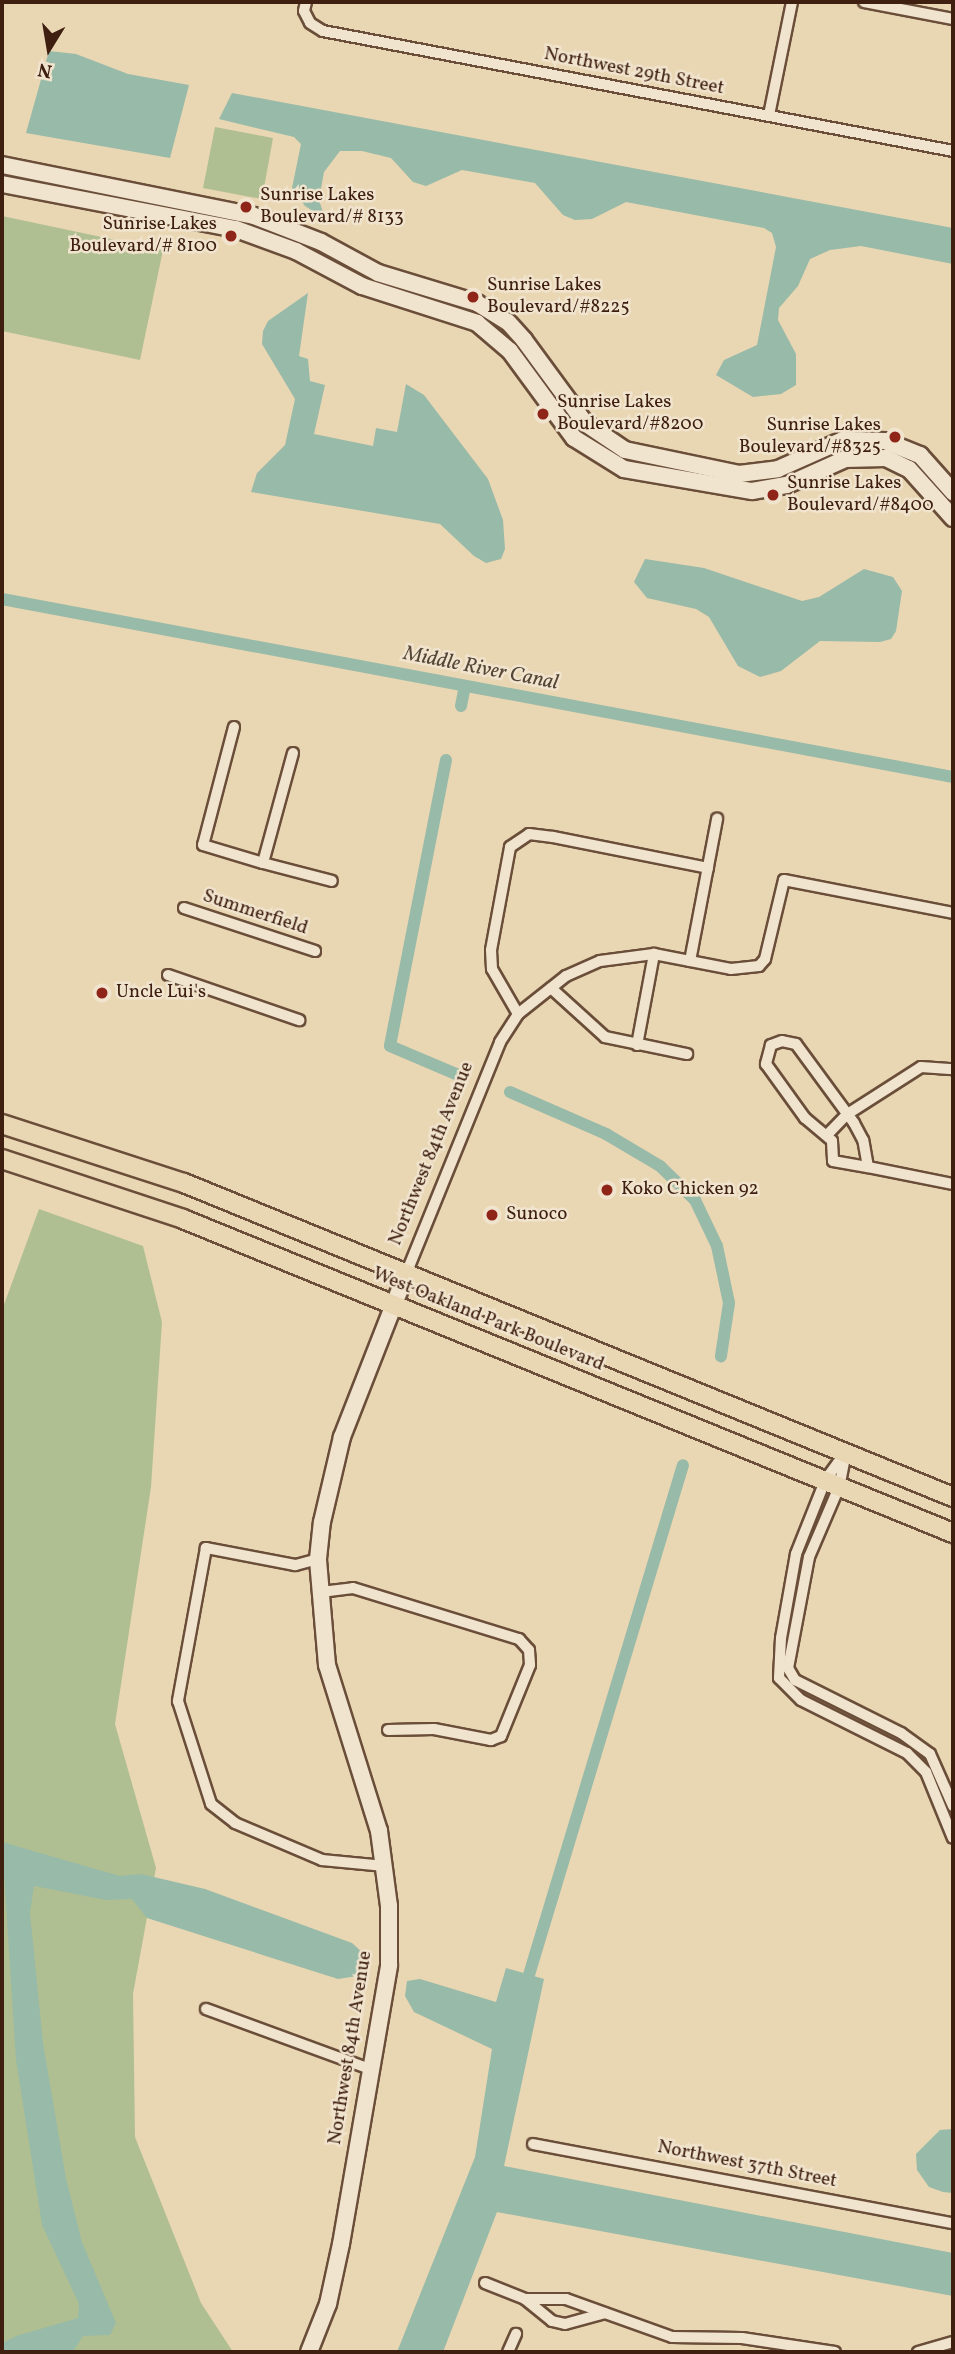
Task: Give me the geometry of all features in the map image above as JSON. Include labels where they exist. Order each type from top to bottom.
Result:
[{"type":"main road","name":"West Oakland Park Boulevard","points":[[2,1124],[184,1183],[953,1497]]},
{"type":"main road","name":"West Oakland Park Boulevard","points":[[2,1159],[135,1200],[953,1533]]},
{"type":"street","name":"Northwest 29th Street","points":[[306,2],[304,11],[310,23],[323,31],[953,151]]},
{"type":"street","points":[[769,115],[792,2]]},
{"type":"street","points":[[864,2],[953,19]]},
{"type":"street","points":[[2,165],[254,216],[321,242],[378,273],[477,303],[508,322],[584,423],[625,450],[738,474],[778,469],[843,440],[885,441],[920,455],[953,492]]},
{"type":"street","points":[[2,184],[236,229],[296,251],[374,291],[477,323],[510,351],[574,438],[624,469],[752,491],[787,485],[845,458],[886,458],[909,469],[953,518]]},
{"type":"street","points":[[234,727],[203,845],[332,881]]},
{"type":"street","points":[[263,863],[293,753]]},
{"type":"street","points":[[690,961],[718,819]]},
{"type":"street","points":[[518,1014],[492,969],[491,950],[510,847],[518,839],[529,834],[553,836],[708,868]]},
{"type":"street","name":"Northwest 84th Avenue","points":[[309,2352],[328,2304],[389,1965],[385,1866],[379,1831],[327,1665],[318,1559],[327,1490],[393,1304],[500,1042],[518,1014],[551,988],[600,961],[654,954],[731,969],[759,966],[765,959],[784,880],[953,913]]},
{"type":"street","name":"Summerfield","points":[[184,908],[315,951]]},
{"type":"street","points":[[637,1045],[654,954]]},
{"type":"street","points":[[168,975],[299,1020]]},
{"type":"street","points":[[551,988],[605,1037],[687,1054]]},
{"type":"street","points":[[868,1167],[863,1140],[796,1044],[782,1041],[771,1045],[766,1064],[805,1118],[832,1141],[833,1161],[953,1184]]},
{"type":"street","points":[[827,1135],[846,1115],[920,1067],[953,1069]]},
{"type":"street","points":[[845,1453],[796,1554],[781,1637],[779,1678],[790,1693],[907,1753],[926,1772],[953,1838]]},
{"type":"street","points":[[832,1484],[809,1557],[789,1668],[795,1680],[901,1733],[930,1754],[953,1806]]},
{"type":"street","points":[[318,1559],[295,1565],[206,1548],[178,1701],[211,1804],[235,1823],[322,1860],[385,1866]]},
{"type":"street","points":[[321,1592],[353,1588],[519,1639],[529,1650],[530,1665],[501,1736],[491,1740],[434,1729],[388,1730]]},
{"type":"street","points":[[790,1693],[814,1691]]},
{"type":"street","points":[[206,2009],[369,2069]]},
{"type":"street","name":"Northwest 37th Street","points":[[533,2144],[953,2224]]},
{"type":"street","points":[[485,2283],[525,2299],[552,2321],[565,2325],[606,2313]]},
{"type":"street","points":[[525,2299],[566,2299],[672,2337],[743,2338],[803,2351],[835,2352]]},
{"type":"street","points":[[508,2352],[516,2334]]},
{"type":"street","points":[[918,2352],[953,2342]]},
{"type":"shaded area","points":[[49,51],[76,54],[128,74],[189,85],[170,158],[26,133]]},
{"type":"shaded area","points":[[232,93],[953,228],[953,264],[861,246],[830,250],[810,259],[798,286],[779,308],[778,320],[796,354],[796,385],[781,394],[753,397],[716,375],[724,360],[757,345],[776,247],[772,233],[764,228],[626,202],[592,219],[575,220],[563,215],[535,183],[462,170],[426,186],[413,182],[391,158],[362,151],[340,151],[324,172],[319,200],[324,215],[318,214],[305,206],[292,188],[301,144],[294,137],[219,119]]},
{"type":"shaded area","points":[[215,127],[273,138],[262,199],[203,188]]},
{"type":"shaded area","points":[[2,216],[163,250],[140,360],[2,331]]},
{"type":"shaded area","points":[[308,293],[299,356],[308,359],[310,381],[325,385],[314,434],[373,446],[376,428],[397,432],[406,384],[424,395],[488,479],[503,520],[505,549],[501,559],[486,563],[474,556],[440,524],[251,492],[257,473],[285,445],[295,399],[262,344],[263,331],[268,321]]},
{"type":"shaded area","points":[[645,559],[704,568],[802,601],[819,597],[864,569],[893,577],[902,591],[896,631],[891,639],[880,642],[820,641],[781,671],[760,677],[738,666],[709,617],[696,609],[647,598],[634,582]]},
{"type":"shaded area","points":[[39,1209],[143,1246],[162,1322],[151,1487],[115,1724],[156,1868],[133,1994],[135,2137],[201,2303],[233,2352],[5,2352],[2,2348],[2,1310]]},
{"type":"shaded area","points":[[2,1842],[120,1876],[141,1874],[205,1889],[352,1943],[365,1955],[365,1967],[357,1976],[338,1979],[147,1918],[132,1899],[106,1900],[34,1886],[30,1913],[43,2043],[66,2178],[82,2242],[116,2323],[110,2335],[83,2336],[73,2352],[2,2352],[2,2343],[16,2336],[78,2318],[79,2304],[42,2225],[16,2060]]},
{"type":"shaded area","points":[[506,1968],[544,1979],[504,2166],[953,2253],[953,2296],[497,2212],[443,2352],[397,2352],[475,2157],[492,2049],[414,2012],[405,1996],[407,1981],[420,1979],[496,2002]]},
{"type":"shaded area","points":[[953,2129],[953,2193],[929,2187],[917,2170],[916,2154],[940,2130]]},
{"type":"waterway","name":"Middle River Canal","points":[[2,599],[953,777]]},
{"type":"waterway","points":[[461,706],[465,686]]},
{"type":"waterway","points":[[446,760],[390,1046],[463,1077]]},
{"type":"waterway","points":[[510,1092],[606,1134],[660,1166],[695,1200],[717,1246],[729,1303],[721,1356]]},
{"type":"waterway","points":[[525,1988],[683,1465]]},
{"type":"place","name":"Sunrise Lakes Boulevard/# 8133","points":[[246,207]]},
{"type":"place","name":"Sunrise Lakes Boulevard/# 8100","points":[[231,236]]},
{"type":"place","name":"Sunrise Lakes Boulevard/#8225","points":[[473,297]]},
{"type":"place","name":"Sunrise Lakes Boulevard/#8200","points":[[543,414]]},
{"type":"place","name":"Sunrise Lakes Boulevard/#8325","points":[[895,437]]},
{"type":"place","name":"Sunrise Lakes Boulevard/#8400","points":[[773,495]]},
{"type":"place","name":"Uncle Lui's","points":[[102,993]]},
{"type":"place","name":"Koko Chicken 92","points":[[607,1190]]},
{"type":"place","name":"Sunoco","points":[[492,1215]]}]
